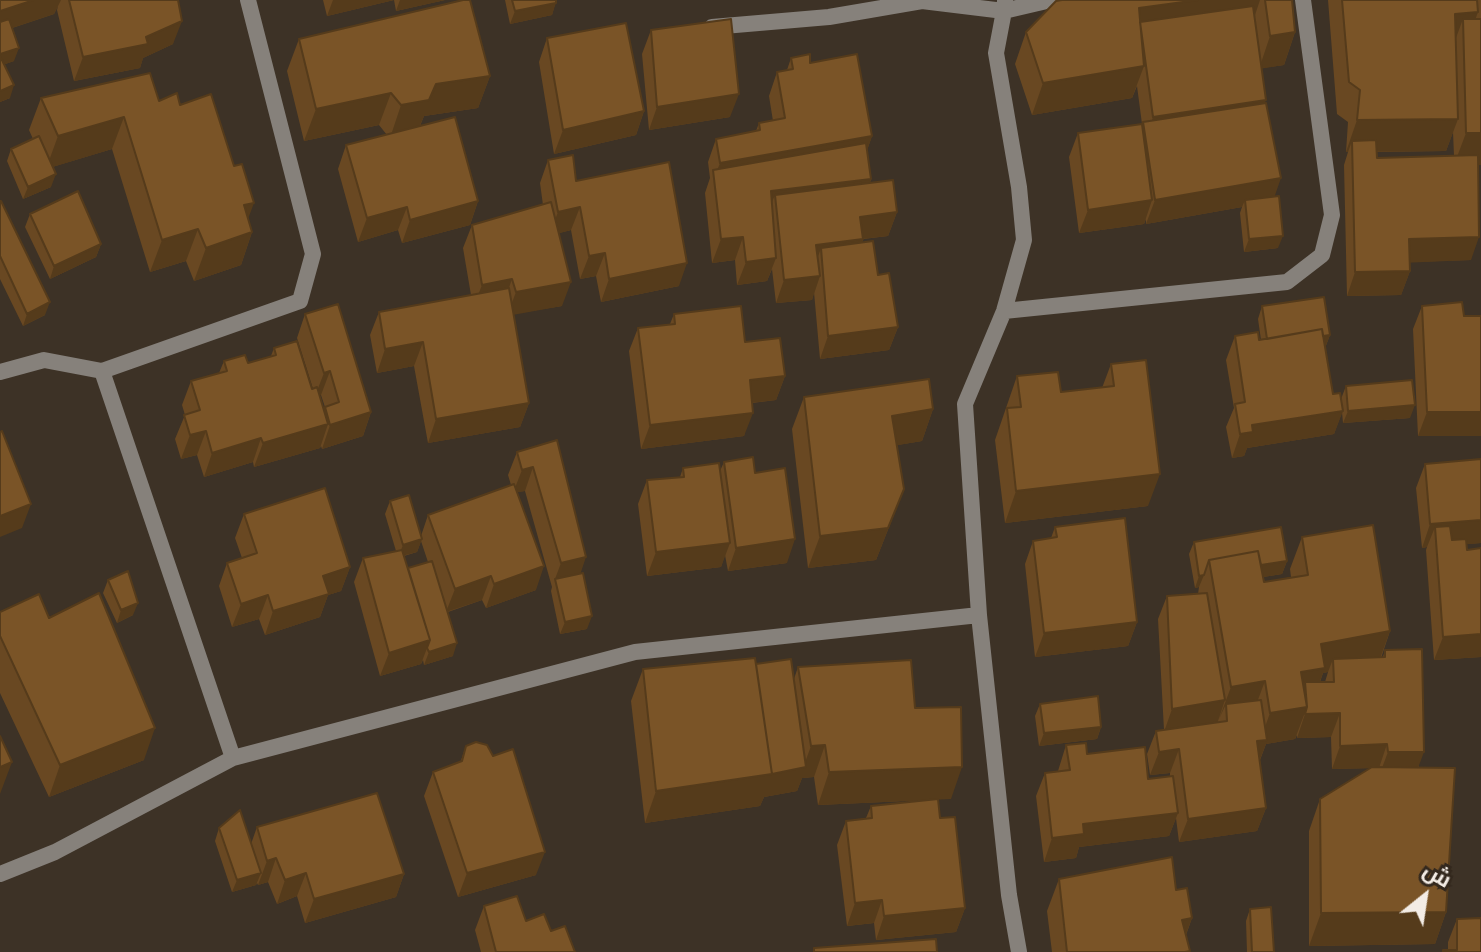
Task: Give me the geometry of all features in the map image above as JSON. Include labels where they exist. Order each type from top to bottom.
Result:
[{"type":"street","points":[[0,372],[44,360],[102,371],[300,301],[313,254],[248,0]]},
{"type":"street","points":[[700,29],[829,17],[922,1],[1005,5],[1051,0]]},
{"type":"street","points":[[1004,311],[1287,282],[1322,255],[1332,215],[1303,0]]},
{"type":"street","points":[[1005,5],[996,53],[1019,187],[1024,240],[1004,311],[965,404],[979,615],[1009,895],[1019,952]]},
{"type":"street","points":[[102,371],[233,758]]},
{"type":"street","points":[[0,874],[55,852],[233,758],[635,652],[979,615]]},
{"type":"building","points":[[0,0],[34,0],[0,11]]},
{"type":"building","points":[[69,0],[178,0],[182,21],[146,37],[148,44],[83,57]]},
{"type":"building","points":[[470,0],[490,76],[436,84],[429,100],[401,105],[391,93],[316,109],[299,39]]},
{"type":"building","points":[[512,0],[556,0],[556,3],[515,11]]},
{"type":"building","points":[[1198,0],[1139,8],[1144,66],[1043,83],[1026,32],[1056,1]]},
{"type":"building","points":[[1265,0],[1292,0],[1295,32],[1270,36]]},
{"type":"building","points":[[1342,0],[1477,0],[1478,12],[1455,14],[1458,119],[1357,120],[1360,90],[1349,82]]},
{"type":"building","points":[[1253,6],[1266,100],[1153,117],[1140,22]]},
{"type":"building","points":[[9,19],[19,48],[0,54],[0,22]]},
{"type":"building","points":[[731,19],[739,94],[657,107],[651,30]]},
{"type":"building","points":[[1463,19],[1481,19],[1481,133],[1466,133]]},
{"type":"building","points":[[626,23],[644,111],[563,130],[547,38]]},
{"type":"building","points":[[810,54],[810,63],[857,54],[872,136],[720,163],[716,139],[760,130],[759,123],[785,118],[777,72],[793,69],[791,58]]},
{"type":"building","points":[[0,56],[14,85],[0,91]]},
{"type":"building","points":[[150,73],[159,101],[177,93],[180,105],[211,94],[234,166],[242,164],[254,203],[244,205],[252,232],[206,248],[198,229],[162,240],[124,117],[58,136],[41,98]]},
{"type":"building","points":[[1266,103],[1281,178],[1155,200],[1143,122]]},
{"type":"building","points":[[455,117],[478,201],[410,220],[407,207],[367,218],[346,145]]},
{"type":"building","points":[[1142,124],[1152,200],[1088,210],[1078,133]]},
{"type":"building","points":[[39,136],[56,174],[28,187],[11,149]]},
{"type":"building","points":[[1376,140],[1377,158],[1478,155],[1479,237],[1409,239],[1410,271],[1355,272],[1352,141]]},
{"type":"building","points":[[866,143],[871,179],[771,191],[776,258],[746,262],[743,237],[721,239],[713,170]]},
{"type":"building","points":[[573,155],[576,181],[669,162],[687,263],[609,279],[605,253],[589,256],[580,207],[558,212],[548,160]]},
{"type":"building","points":[[893,180],[897,212],[860,217],[863,239],[816,245],[820,276],[784,280],[775,195]]},
{"type":"building","points":[[78,191],[101,244],[54,266],[30,214]]},
{"type":"building","points":[[1279,196],[1283,236],[1249,239],[1245,200]]},
{"type":"building","points":[[0,201],[50,302],[27,314],[0,256]]},
{"type":"building","points":[[551,202],[571,282],[516,292],[512,279],[482,285],[472,225]]},
{"type":"building","points":[[873,241],[878,275],[889,273],[898,327],[828,336],[821,248]]},
{"type":"building","points":[[509,288],[529,403],[436,419],[423,342],[385,349],[379,312]]},
{"type":"building","points":[[1324,297],[1330,335],[1323,336],[1322,329],[1267,339],[1262,306]]},
{"type":"building","points":[[1462,302],[1464,316],[1481,316],[1481,412],[1427,412],[1422,306]]},
{"type":"building","points":[[338,304],[371,412],[330,425],[325,407],[339,402],[330,371],[324,373],[305,314]]},
{"type":"building","points":[[741,306],[745,342],[780,338],[785,376],[750,380],[753,413],[650,425],[638,328],[675,324],[674,314]]},
{"type":"building","points":[[1322,329],[1333,394],[1340,393],[1343,411],[1252,425],[1253,432],[1240,434],[1235,404],[1245,402],[1235,336],[1258,332],[1259,340]]},
{"type":"building","points":[[297,341],[312,389],[317,387],[328,424],[263,443],[261,438],[212,453],[206,431],[190,435],[184,415],[200,410],[191,381],[227,371],[224,361],[245,355],[248,363],[276,355],[274,348]]},
{"type":"building","points":[[1146,360],[1160,474],[1016,491],[1007,408],[1021,407],[1017,376],[1058,372],[1061,392],[1114,386],[1111,364]]},
{"type":"building","points":[[929,379],[933,409],[892,416],[904,489],[888,528],[820,536],[804,397]]},
{"type":"building","points":[[1412,380],[1415,405],[1348,411],[1346,386]]},
{"type":"building","points":[[0,432],[31,504],[0,516]]},
{"type":"building","points":[[557,440],[586,557],[561,563],[533,467],[522,470],[517,452]]},
{"type":"building","points":[[753,457],[755,473],[785,468],[795,539],[736,548],[724,462]]},
{"type":"building","points":[[1481,459],[1481,520],[1430,524],[1425,464]]},
{"type":"building","points":[[719,463],[730,543],[656,552],[647,480],[684,477],[683,468]]},
{"type":"building","points":[[514,484],[544,566],[494,584],[491,576],[455,589],[428,515]]},
{"type":"building","points":[[325,488],[350,567],[323,576],[329,594],[273,611],[268,595],[241,604],[227,563],[257,553],[244,514]]},
{"type":"building","points":[[409,495],[422,539],[403,545],[390,501]]},
{"type":"building","points":[[1125,518],[1137,622],[1044,633],[1033,541],[1057,537],[1055,527]]},
{"type":"building","points":[[1373,525],[1390,631],[1321,644],[1325,668],[1301,672],[1307,707],[1270,713],[1265,681],[1231,687],[1209,560],[1258,551],[1264,582],[1308,575],[1302,537]]},
{"type":"building","points":[[1450,526],[1452,540],[1466,539],[1467,550],[1481,548],[1481,634],[1443,637],[1435,527]]},
{"type":"building","points":[[1281,527],[1287,561],[1261,565],[1258,551],[1209,560],[1204,575],[1199,576],[1194,542]]},
{"type":"building","points":[[402,550],[430,640],[389,653],[363,558]]},
{"type":"building","points":[[432,561],[457,643],[429,652],[430,640],[408,568]]},
{"type":"building","points":[[128,571],[138,603],[121,610],[108,580]]},
{"type":"building","points":[[583,573],[592,616],[565,622],[555,579]]},
{"type":"building","points":[[99,593],[155,728],[60,765],[0,636],[0,612],[39,594],[49,618]]},
{"type":"building","points":[[1207,593],[1225,700],[1172,709],[1167,596]]},
{"type":"building","points":[[1422,649],[1424,752],[1388,752],[1387,744],[1340,746],[1340,713],[1305,714],[1305,682],[1334,682],[1333,659],[1385,657],[1385,650]]},
{"type":"building","points":[[755,658],[772,774],[656,791],[643,669]]},
{"type":"building","points":[[791,659],[806,767],[772,774],[756,664]]},
{"type":"building","points":[[911,660],[915,708],[961,707],[962,767],[829,772],[825,745],[811,746],[798,667]]},
{"type":"building","points":[[1098,696],[1101,727],[1044,733],[1040,704]]},
{"type":"building","points":[[1261,700],[1267,740],[1257,741],[1266,808],[1188,819],[1179,749],[1159,752],[1156,731],[1227,721],[1226,704]]},
{"type":"building","points":[[0,736],[12,762],[0,767]]},
{"type":"building","points":[[476,742],[487,745],[493,756],[513,749],[545,852],[467,873],[433,772],[462,761],[466,746]]},
{"type":"building","points":[[1086,743],[1087,754],[1145,747],[1148,779],[1173,776],[1178,813],[1083,824],[1084,834],[1052,838],[1045,773],[1070,770],[1066,745]]},
{"type":"building","points":[[1372,767],[1455,768],[1446,912],[1321,913],[1320,799]]},
{"type":"building","points":[[377,793],[404,874],[314,899],[306,873],[285,880],[276,858],[267,861],[257,827]]},
{"type":"building","points":[[938,799],[940,818],[955,817],[965,908],[884,916],[882,900],[855,903],[846,821],[872,818],[871,806]]},
{"type":"building","points":[[240,810],[261,873],[237,880],[219,828]]},
{"type":"building","points":[[1172,857],[1176,890],[1187,888],[1192,918],[1182,920],[1190,951],[1067,952],[1059,879]]},
{"type":"building","points":[[517,896],[526,921],[544,914],[551,931],[565,926],[575,952],[496,952],[484,906]]},
{"type":"building","points":[[1271,907],[1274,952],[1252,952],[1250,909]]},
{"type":"building","points":[[1481,918],[1481,952],[1443,952],[1457,950],[1457,919]]},
{"type":"building","points":[[936,939],[937,952],[814,952],[814,948]]}]
